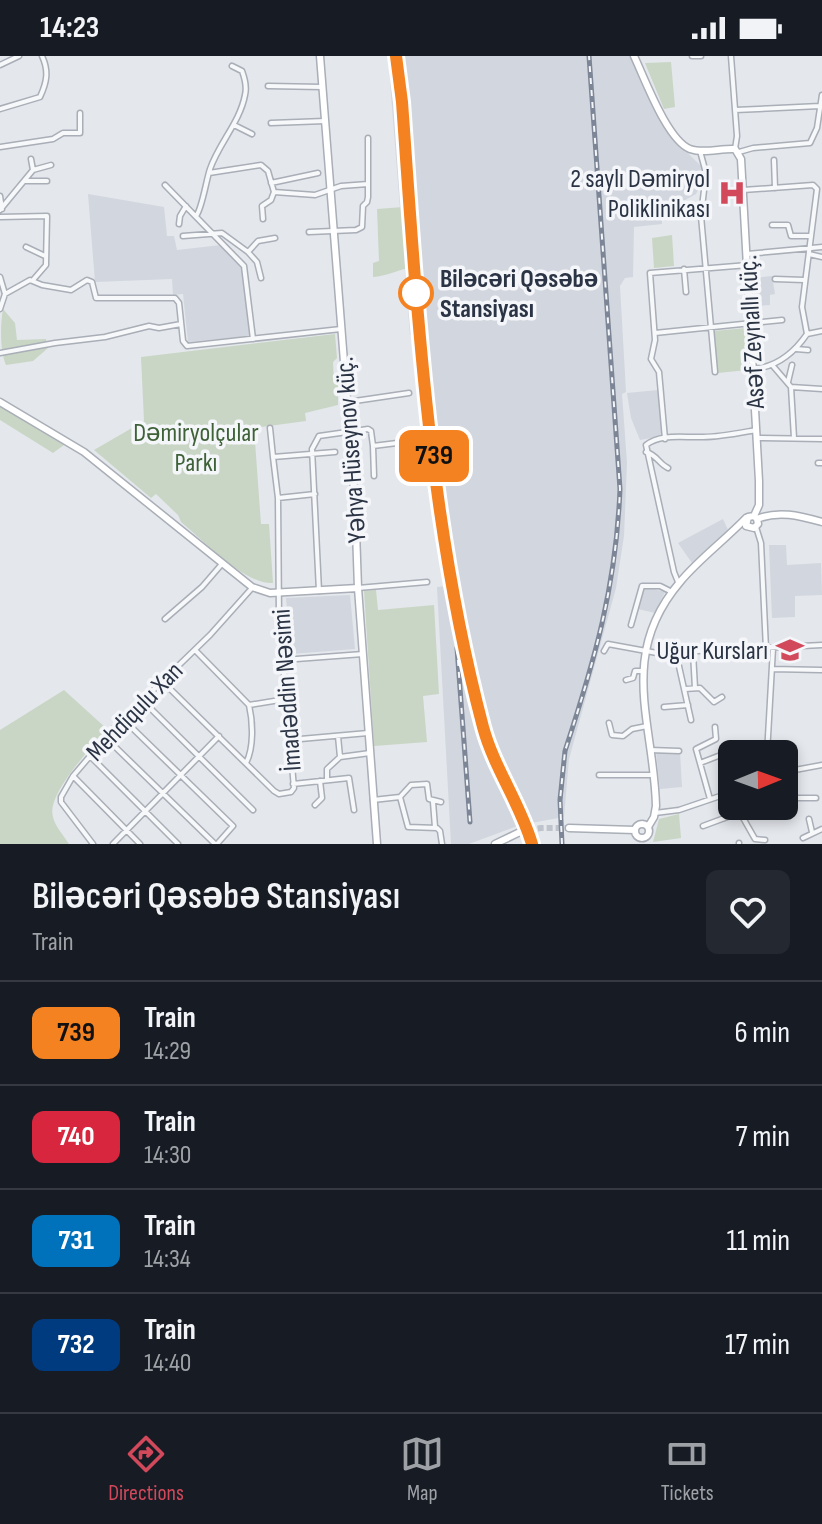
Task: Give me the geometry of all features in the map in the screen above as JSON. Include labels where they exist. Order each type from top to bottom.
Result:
[{"type":"main road","name":"Yəhya Hüseynov küç.","points":[[320,56],[355,502],[358,588],[377,844]]},
{"type":"main road","points":[[634,56],[675,137],[688,148],[700,151],[737,151]]},
{"type":"main road","name":"Asəf Zeynallı küç.","points":[[737,151],[748,265],[759,500],[752,522]]},
{"type":"main road","points":[[0,402],[84,452],[252,587],[270,593],[358,588]]},
{"type":"main road","points":[[635,830],[638,837],[645,841],[655,813],[642,671],[645,652],[657,620],[672,592],[689,571],[727,537],[752,522],[778,514],[822,522]]},
{"type":"main road","points":[[635,830],[640,824],[648,827]]},
{"type":"main road","points":[[569,828],[635,830]]},
{"type":"main road","points":[[500,843],[520,832]]},
{"type":"street","points":[[0,65],[19,56]]},
{"type":"street","points":[[0,109],[40,97],[48,71],[42,56]]},
{"type":"street","points":[[692,56],[701,56]]},
{"type":"street","name":"Asəf Zeynallı küç.","points":[[731,56],[737,151]]},
{"type":"street","points":[[196,216],[209,173],[244,99],[246,84],[242,71],[232,66]]},
{"type":"street","points":[[268,86],[322,87]]},
{"type":"street","points":[[737,151],[810,143],[816,132],[822,95]]},
{"type":"street","points":[[735,110],[820,106]]},
{"type":"street","points":[[0,147],[55,139],[63,133],[80,133],[80,113]]},
{"type":"street","points":[[271,123],[325,121]]},
{"type":"street","points":[[234,125],[252,134]]},
{"type":"street","points":[[309,232],[362,227],[363,206],[368,197],[368,138]]},
{"type":"street","points":[[700,151],[706,173],[701,210],[715,372]]},
{"type":"street","points":[[31,159],[33,170]]},
{"type":"street","points":[[774,160],[775,188]]},
{"type":"street","points":[[1,209],[33,170],[51,165]]},
{"type":"street","points":[[209,173],[261,165],[268,171],[274,192],[271,200],[262,206],[263,219]]},
{"type":"street","points":[[271,183],[318,173]]},
{"type":"street","points":[[24,181],[47,181]]},
{"type":"street","points":[[274,192],[315,195],[368,184]]},
{"type":"street","points":[[165,185],[244,266],[253,339]]},
{"type":"street","points":[[743,190],[816,186],[802,313],[807,334]]},
{"type":"street","points":[[0,196],[1,209]]},
{"type":"street","points":[[179,224],[186,206]]},
{"type":"street","points":[[0,217],[47,216],[45,267],[33,280],[5,294]]},
{"type":"street","points":[[772,225],[788,225],[791,236],[810,236]]},
{"type":"street","points":[[183,236],[222,233],[257,262],[261,278]]},
{"type":"street","points":[[248,252],[258,241],[275,238]]},
{"type":"street","points":[[26,247],[45,256]]},
{"type":"street","points":[[747,254],[809,251],[822,247]]},
{"type":"street","points":[[809,251],[822,257]]},
{"type":"street","points":[[665,439],[659,372],[651,359],[655,333],[650,273],[748,265]]},
{"type":"street","points":[[684,269],[686,292]]},
{"type":"street","points":[[0,277],[5,294],[0,309]]},
{"type":"street","points":[[775,279],[805,280]]},
{"type":"street","points":[[33,280],[68,290],[74,290],[87,280],[92,282],[96,298],[175,298],[179,303],[183,341],[187,346],[341,329]]},
{"type":"street","points":[[655,333],[782,320]]},
{"type":"street","points":[[0,353],[105,337],[149,326],[159,328],[181,324]]},
{"type":"street","points":[[753,369],[773,366],[796,349],[807,334],[822,331]]},
{"type":"street","points":[[796,349],[808,350]]},
{"type":"street","points":[[792,365],[790,385],[794,438]]},
{"type":"street","points":[[773,366],[790,385],[822,389]]},
{"type":"street","points":[[346,403],[409,393]]},
{"type":"street","name":"İmadəddin Nəsimi","points":[[270,428],[278,498],[279,593],[293,786]]},
{"type":"street","points":[[319,591],[312,444],[319,436],[370,429],[374,476]]},
{"type":"street","points":[[679,583],[646,445],[654,440],[686,435],[756,434],[822,439]]},
{"type":"street","points":[[373,446],[413,441]]},
{"type":"street","points":[[401,443],[404,473]]},
{"type":"street","points":[[273,457],[335,452]]},
{"type":"street","points":[[646,452],[656,456],[668,468]]},
{"type":"street","points":[[278,498],[315,494]]},
{"type":"street","name":"Asəf Zeynallı küç.","points":[[752,522],[761,543],[772,669],[768,740]]},
{"type":"street","points":[[165,619],[202,587],[221,565]]},
{"type":"street","points":[[358,588],[427,582]]},
{"type":"street","points":[[631,625],[642,586],[660,586],[672,592]]},
{"type":"street","name":"Mehdiqulu Xan","points":[[93,844],[61,802],[73,776],[123,719],[195,650],[252,587]]},
{"type":"street","points":[[604,651],[608,644],[645,652],[676,653],[822,645]]},
{"type":"street","points":[[195,650],[249,705],[251,754],[246,763]]},
{"type":"street","points":[[676,653],[691,720]]},
{"type":"street","points":[[693,653],[695,688]]},
{"type":"street","points":[[283,660],[363,654]]},
{"type":"street","points":[[772,669],[821,670]]},
{"type":"street","points":[[626,680],[633,678],[635,671],[642,671]]},
{"type":"street","points":[[162,681],[274,791],[285,794],[291,792],[293,786],[327,780],[350,780],[354,810]]},
{"type":"street","points":[[685,689],[702,689],[714,702],[722,697]]},
{"type":"street","points":[[249,705],[286,699]]},
{"type":"street","points":[[142,700],[253,810]]},
{"type":"street","points":[[664,707],[688,705]]},
{"type":"street","points":[[106,738],[216,844],[233,826],[123,719]]},
{"type":"street","points":[[609,723],[613,736],[625,736],[632,729],[647,726]]},
{"type":"street","points":[[710,799],[696,749],[716,739],[715,727]]},
{"type":"street","points":[[289,740],[368,733]]},
{"type":"street","points":[[113,844],[219,736]]},
{"type":"street","points":[[338,736],[340,757]]},
{"type":"street","points":[[650,750],[679,751]]},
{"type":"street","points":[[327,780],[327,769],[340,757],[370,753]]},
{"type":"street","points":[[90,756],[178,844]]},
{"type":"street","points":[[700,763],[718,756]]},
{"type":"street","points":[[798,769],[822,765]]},
{"type":"street","points":[[599,775],[653,775]]},
{"type":"street","points":[[73,776],[140,844]]},
{"type":"street","points":[[315,805],[322,798],[320,781]]},
{"type":"street","points":[[373,800],[400,797],[411,785],[427,784],[429,799],[433,802],[435,828]]},
{"type":"street","points":[[655,813],[679,810],[718,796]]},
{"type":"street","points":[[400,797],[409,828],[435,828],[440,831],[442,844]]},
{"type":"street","points":[[798,798],[816,798]]},
{"type":"street","points":[[433,802],[441,802]]},
{"type":"street","points":[[809,819],[812,832]]},
{"type":"street","points":[[703,826],[719,820]]},
{"type":"street","points":[[744,820],[755,839],[765,840]]},
{"type":"street","points":[[803,838],[822,829]]},
{"type":"shaded area","points":[[388,56],[631,56],[669,135],[703,168],[704,178],[696,194],[662,213],[662,224],[634,227],[633,277],[625,278],[620,286],[626,392],[622,394],[627,463],[624,536],[616,588],[569,759],[564,817],[520,825],[469,844],[451,844],[437,587],[447,586],[417,335],[410,335]]},
{"type":"shaded area","points":[[88,194],[164,207],[167,236],[174,236],[177,250],[221,245],[239,263],[244,273],[250,336],[188,342],[183,294],[173,295],[172,279],[95,282]]},
{"type":"shaded area","points":[[772,276],[775,294],[770,295],[770,305],[755,306],[753,278]]},
{"type":"shaded area","points":[[658,390],[662,436],[640,440],[631,418],[627,393]]},
{"type":"shaded area","points":[[723,519],[728,530],[692,563],[678,543]]},
{"type":"shaded area","points":[[769,545],[786,545],[787,565],[821,563],[822,595],[795,596],[795,617],[772,618]]},
{"type":"shaded area","points":[[647,587],[665,592],[655,613],[638,609]]},
{"type":"shaded area","points":[[350,595],[355,649],[291,654],[286,598]]},
{"type":"shaded area","points":[[656,752],[680,752],[682,787],[660,789]]},
{"type":"green space","points":[[671,62],[675,107],[664,109],[645,63]]},
{"type":"green space","points":[[403,207],[408,268],[373,277],[373,263],[379,261],[377,209]]},
{"type":"green space","points":[[672,235],[674,266],[654,268],[652,238]]},
{"type":"green space","points":[[3,309],[15,323],[17,340],[46,339],[48,348],[33,361],[6,365],[1,338]]},
{"type":"green space","points":[[746,328],[747,370],[718,373],[714,331]]},
{"type":"green space","name":"Dəmiryolçular Parkı","points":[[335,334],[337,358],[333,362],[334,381],[338,382],[338,405],[305,413],[306,421],[254,428],[261,524],[269,524],[273,583],[262,582],[237,569],[181,522],[178,515],[156,494],[151,498],[94,450],[144,421],[141,357]]},
{"type":"green space","points":[[0,406],[64,445],[53,453],[0,420]]},
{"type":"green space","points":[[376,590],[378,610],[434,605],[439,694],[423,696],[427,742],[374,746],[364,591]]},
{"type":"green space","points":[[64,690],[107,729],[63,784],[53,807],[54,820],[69,844],[0,844],[0,730]]},
{"type":"green space","points":[[679,814],[681,838],[653,842],[659,819]]},
{"type":"tunnel","points":[[520,832],[569,828]]},
{"type":"railway","points":[[396,56],[429,416],[450,573],[483,727],[532,844]]},
{"type":"railway","points":[[562,844],[560,800],[565,751],[586,685],[609,591],[620,489],[589,56]]},
{"type":"railway","points":[[457,648],[470,822]]},
{"type":"train","name":"739","points":[[396,56],[423,382],[452,581],[488,745],[532,844]]},
{"type":"place","name":"2 saylı Dəmiryol Poliklinikası","points":[[732,193]]},
{"type":"place","name":"Biləcəri Qəsəbə Stansiyası","points":[[416,293]]},
{"type":"place","name":"Uğur Kursları","points":[[790,650]]}]
